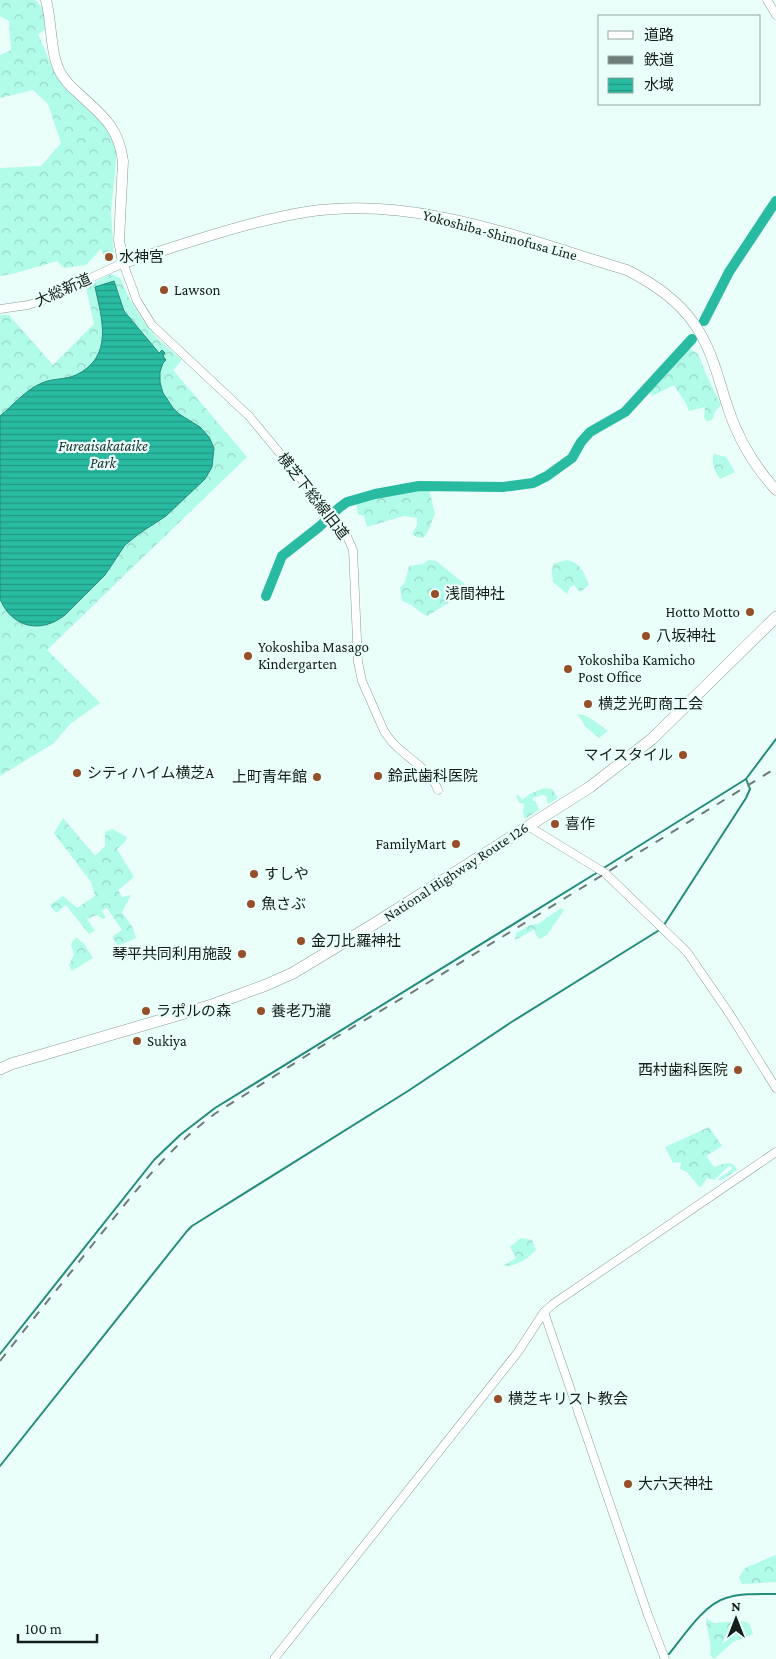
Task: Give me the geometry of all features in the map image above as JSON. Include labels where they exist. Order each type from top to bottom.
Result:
[{"type":"highway","name":"National Highway Route 126","points":[[0,1069],[11,1064],[212,1005],[266,986],[297,971],[592,785],[652,739],[776,617]]},
{"type":"main road","points":[[46,0],[55,59],[60,72],[72,87],[108,122],[116,132],[121,148],[123,161],[119,240],[123,263]]},
{"type":"main road","name":"Yokoshiba-Shimofusa Line","points":[[123,263],[275,218],[326,210],[370,208],[414,212],[460,221],[627,270],[666,293],[682,308],[695,325],[712,357],[729,412],[741,439],[758,468],[776,490]]},
{"type":"street","points":[[767,0],[776,15]]},
{"type":"street","name":"大総新道","points":[[0,309],[42,301],[123,263]]},
{"type":"street","name":"横芝下総線旧道","points":[[123,263],[137,301],[152,325],[249,416],[345,532],[353,550],[358,662],[362,680],[388,737],[394,745],[430,775],[438,790]]},
{"type":"street","points":[[528,826],[601,870],[692,958],[776,1088]]},
{"type":"street","points":[[274,1659],[511,1360],[544,1312],[776,1152]]},
{"type":"street","points":[[544,1312],[665,1659]]},
{"type":"green space","points":[[0,0],[35,0],[42,7],[46,29],[38,34],[55,74],[105,124],[117,151],[111,211],[114,258],[108,263],[101,249],[86,265],[64,268],[57,261],[0,276],[0,168],[41,166],[61,143],[48,104],[33,90],[0,98],[0,55],[11,50],[9,21],[0,16]]},
{"type":"green space","name":"Fureaisakataike Park","points":[[111,274],[120,278],[129,298],[157,338],[182,360],[173,370],[247,457],[47,650],[100,703],[70,724],[54,743],[0,776],[0,315],[9,315],[53,365],[94,324],[86,287]]},
{"type":"green space","points":[[688,348],[698,354],[721,405],[715,412],[712,420],[707,421],[704,418],[705,407],[689,411],[674,385],[652,396],[649,391]]},
{"type":"green space","points":[[714,454],[726,457],[735,472],[720,479],[713,464]]},
{"type":"green space","points":[[418,488],[429,488],[435,514],[423,538],[412,534],[417,525],[417,518],[404,516],[367,527],[364,516],[358,514],[356,501]]},
{"type":"green space","points":[[428,560],[436,561],[471,589],[427,616],[402,601],[400,588],[405,582],[409,566],[423,564]]},
{"type":"green space","points":[[567,560],[579,566],[589,585],[580,592],[574,585],[570,587],[567,594],[553,582],[553,564]]},
{"type":"green space","points":[[577,714],[589,718],[608,731],[599,738],[586,727]]},
{"type":"green space","points":[[544,788],[552,789],[558,798],[548,804],[546,796],[542,795],[533,798],[532,800],[536,802],[539,810],[525,819],[523,813],[524,804],[519,802],[516,796],[519,795],[522,800]]},
{"type":"green space","points":[[63,818],[95,856],[105,846],[105,832],[112,829],[127,837],[125,842],[117,849],[134,877],[118,890],[122,897],[131,895],[122,912],[133,928],[136,938],[118,946],[112,937],[122,930],[107,908],[102,911],[106,918],[103,919],[96,915],[87,919],[95,931],[89,934],[66,905],[56,913],[50,905],[63,896],[77,908],[95,896],[91,882],[54,833]]},
{"type":"green space","points":[[561,908],[564,910],[547,935],[539,939],[535,929],[515,940],[516,933],[530,925],[538,924]]},
{"type":"green space","points":[[76,937],[84,944],[93,958],[72,971],[69,965],[74,955],[71,944]]},
{"type":"green space","points":[[709,1127],[722,1146],[706,1156],[714,1167],[730,1163],[737,1170],[720,1181],[718,1179],[731,1170],[732,1167],[729,1166],[714,1180],[707,1178],[700,1188],[687,1172],[680,1169],[681,1162],[673,1163],[665,1147]]},
{"type":"green space","points":[[521,1238],[532,1240],[536,1250],[521,1262],[503,1266],[516,1258],[510,1247]]},
{"type":"green space","points":[[776,1555],[776,1582],[742,1584],[739,1577],[745,1568]]},
{"type":"green space","points":[[706,1618],[713,1623],[742,1621],[749,1623],[753,1634],[733,1642],[714,1659],[710,1655],[711,1646]]},
{"type":"water","name":"Fureaisakataike Park","points":[[114,281],[124,311],[159,353],[162,350],[165,353],[163,356],[166,360],[160,372],[163,393],[179,414],[200,427],[209,437],[214,448],[212,467],[205,479],[166,516],[125,545],[105,575],[65,615],[46,625],[28,625],[12,616],[5,609],[0,599],[0,416],[37,385],[46,381],[76,375],[88,367],[96,358],[101,348],[102,324],[95,287]]},
{"type":"waterway","points":[[704,321],[729,272],[776,201]]},
{"type":"waterway","points":[[266,596],[282,556],[347,502],[375,494],[419,486],[503,487],[533,483],[547,476],[572,458],[581,442],[590,432],[625,412],[692,339]]},
{"type":"waterway","points":[[602,869],[746,779],[776,739]]},
{"type":"waterway","points":[[664,925],[746,798],[750,789],[746,779]]},
{"type":"waterway","points":[[0,1354],[154,1160],[180,1135],[215,1108],[598,872]]},
{"type":"waterway","points":[[0,1466],[192,1226],[408,1091],[510,1023],[661,929]]},
{"type":"waterway","points":[[669,1654],[694,1622],[718,1601],[738,1595],[776,1594]]},
{"type":"railway","points":[[0,1361],[138,1188],[182,1141],[216,1113],[336,1037],[416,990],[776,768]]},
{"type":"place","name":"水神宮","points":[[109,257]]},
{"type":"place","name":"Lawson","points":[[164,290]]},
{"type":"place","name":"浅間神社","points":[[435,594]]},
{"type":"place","name":"Hotto Motto","points":[[750,612]]},
{"type":"place","name":"八坂神社","points":[[646,636]]},
{"type":"place","name":"Yokoshiba Masago Kindergarten","points":[[248,656]]},
{"type":"place","name":"Yokoshiba Kamicho Post Office","points":[[568,669]]},
{"type":"place","name":"横芝光町商工会","points":[[588,704]]},
{"type":"place","name":"マイスタイル","points":[[683,755]]},
{"type":"place","name":"シティハイム横芝A","points":[[77,773]]},
{"type":"place","name":"鈴武歯科医院","points":[[378,776]]},
{"type":"place","name":"上町青年館","points":[[317,777]]},
{"type":"place","name":"喜作","points":[[555,824]]},
{"type":"place","name":"FamilyMart","points":[[456,844]]},
{"type":"place","name":"すしや","points":[[254,874]]},
{"type":"place","name":"魚さぶ","points":[[251,904]]},
{"type":"place","name":"金刀比羅神社","points":[[301,941]]},
{"type":"place","name":"琴平共同利用施設","points":[[242,954]]},
{"type":"place","name":"ラポルの森","points":[[146,1011]]},
{"type":"place","name":"養老乃瀧","points":[[261,1011]]},
{"type":"place","name":"Sukiya","points":[[137,1041]]},
{"type":"place","name":"西村歯科医院","points":[[738,1070]]},
{"type":"place","name":"横芝キリスト教会","points":[[498,1399]]},
{"type":"place","name":"大六天神社","points":[[628,1484]]}]
